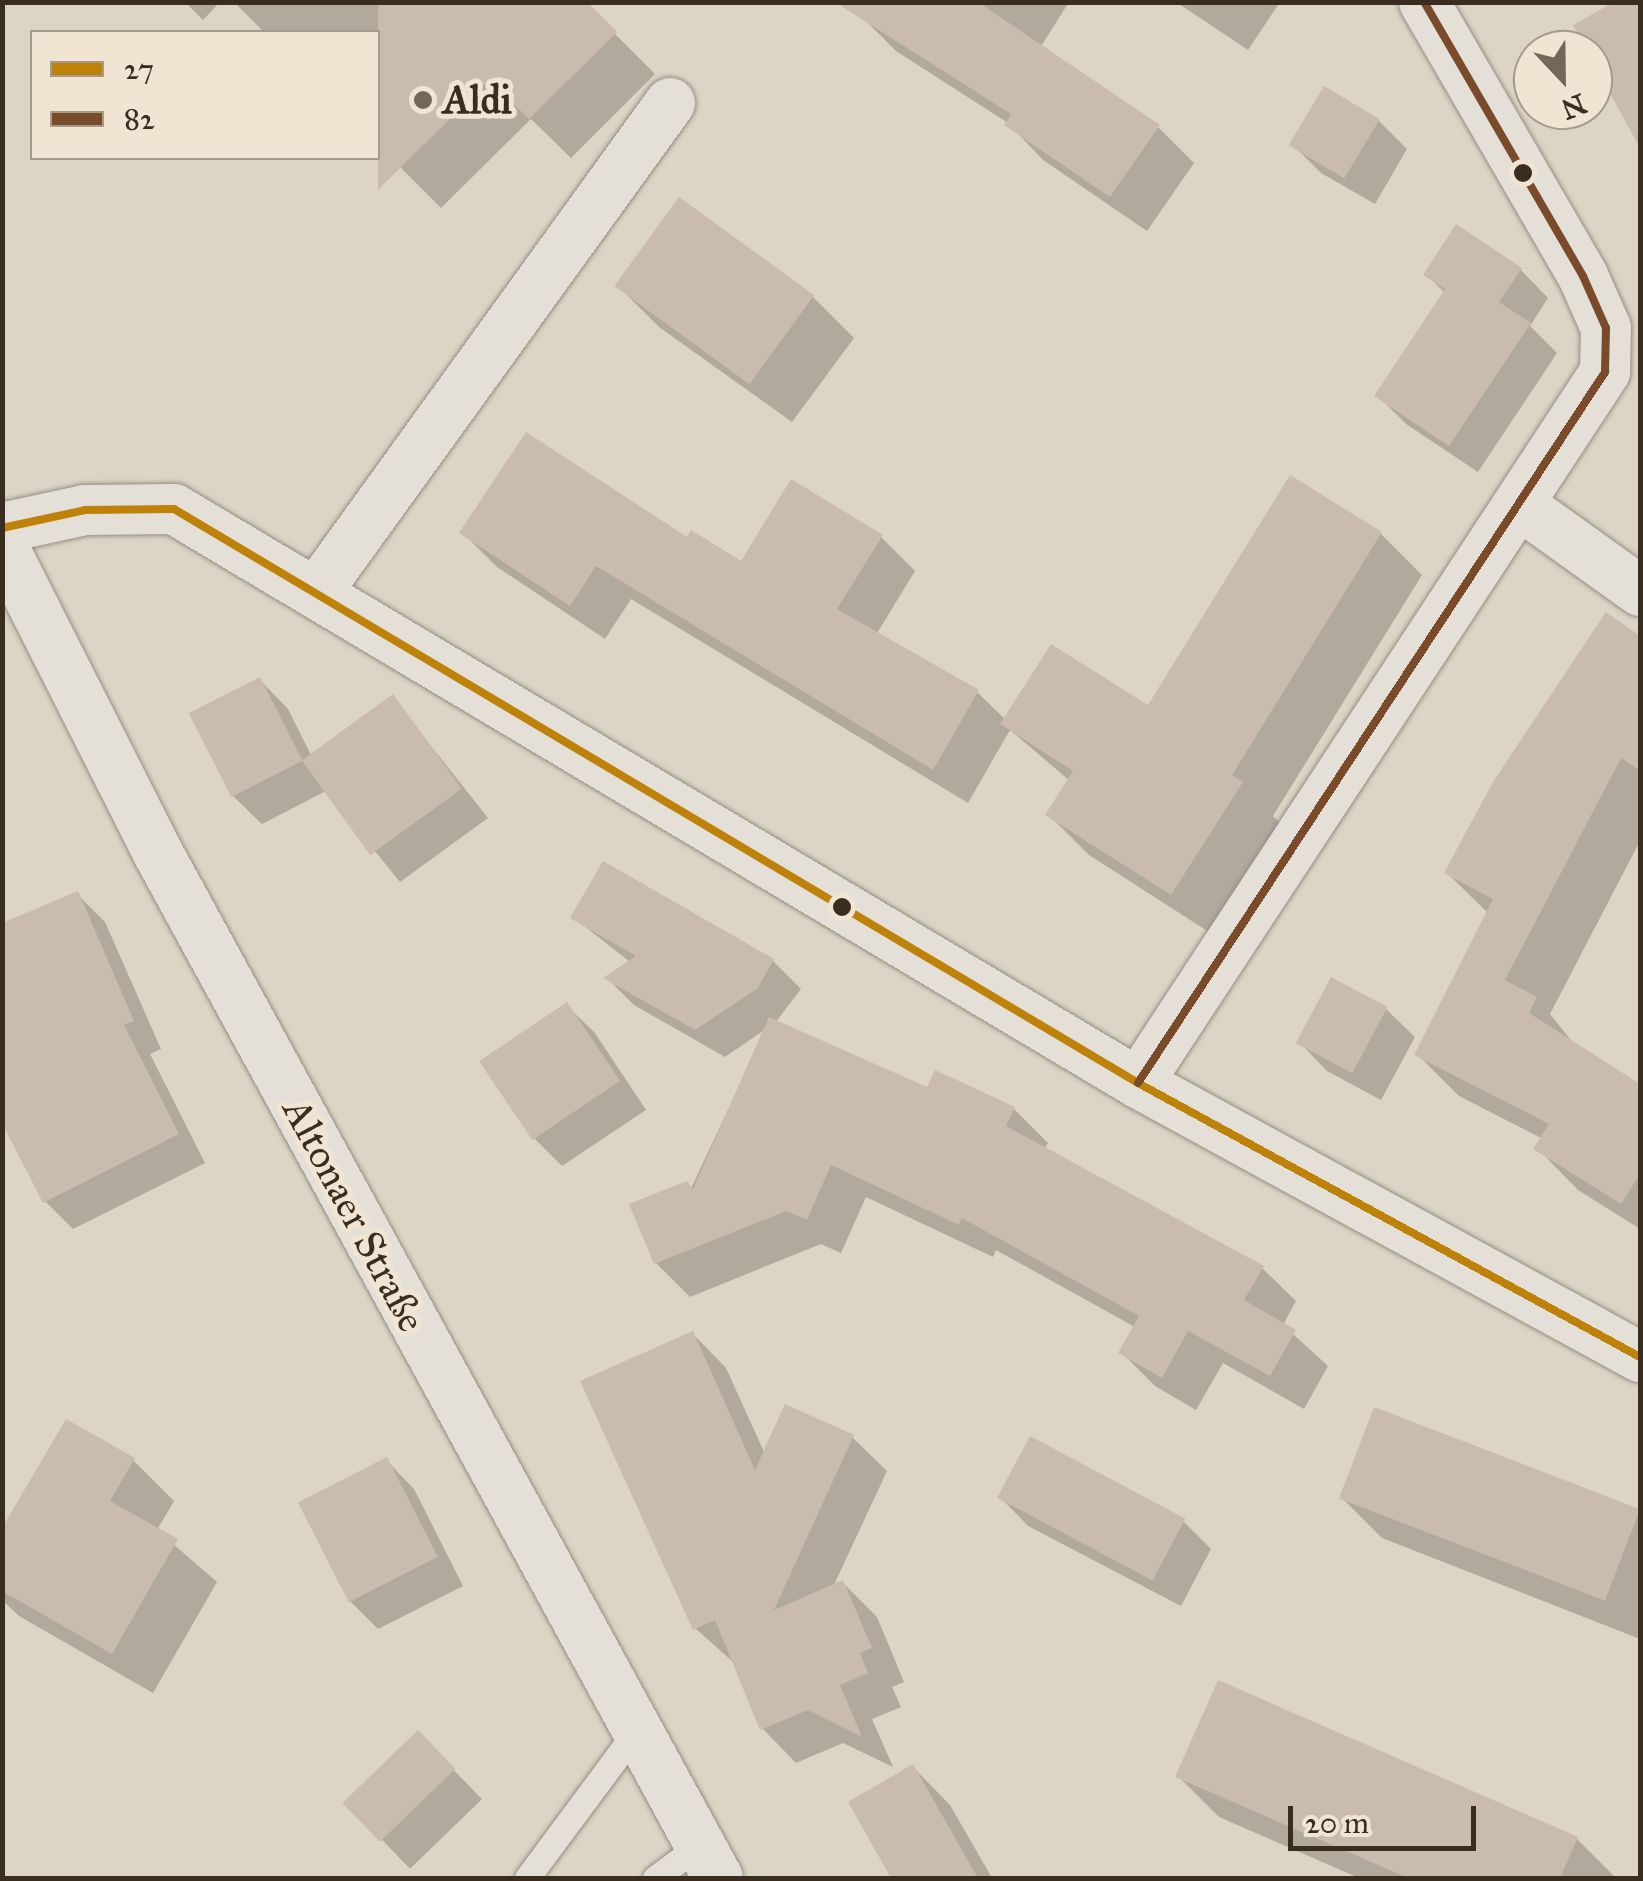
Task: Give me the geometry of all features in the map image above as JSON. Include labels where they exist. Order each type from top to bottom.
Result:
[{"type":"street","points":[[1138,1083],[1606,372],[1606,328],[1424,2]]},
{"type":"street","points":[[318,590],[670,104]]},
{"type":"street","points":[[1520,505],[1640,591]]},
{"type":"street","points":[[2,528],[85,510],[174,509],[318,590],[1138,1083],[1640,1357]]},
{"type":"street","name":"Altonaer Straße","points":[[2,544],[158,853],[709,1861]]},
{"type":"lane","points":[[527,1878],[637,1730]]},
{"type":"lane","points":[[655,1878],[709,1861]]},
{"type":"building","name":"Aldi","points":[[378,2],[587,2],[617,32],[529,119],[489,80],[378,190]]},
{"type":"building","points":[[835,2],[978,2],[1160,125],[1110,197],[1004,125],[1011,114]]},
{"type":"building","points":[[1614,2],[1640,2],[1640,148],[1613,99],[1613,30],[1576,30],[1573,25]]},
{"type":"building","points":[[1324,86],[1380,119],[1344,179],[1288,145]]},
{"type":"building","points":[[679,197],[814,295],[749,384],[614,286]]},
{"type":"building","points":[[1456,224],[1522,268],[1499,302],[1531,323],[1449,446],[1374,396],[1445,289],[1423,275]]},
{"type":"building","points":[[526,432],[687,537],[691,530],[741,561],[791,479],[883,535],[837,609],[979,690],[933,770],[596,566],[570,606],[459,533]]},
{"type":"building","points":[[1290,475],[1382,532],[1232,775],[1243,782],[1171,895],[1045,815],[1073,771],[1000,724],[1051,644],[1148,705]]},
{"type":"building","points":[[1606,612],[1640,636],[1640,771],[1621,758],[1505,980],[1537,997],[1529,1013],[1640,1084],[1640,1174],[1621,1204],[1533,1149],[1549,1124],[1414,1055],[1493,899],[1444,873],[1493,782]]},
{"type":"building","points":[[260,677],[303,761],[231,797],[189,713]]},
{"type":"building","points":[[393,694],[462,789],[370,855],[302,760]]},
{"type":"building","points":[[603,861],[774,959],[758,988],[695,1030],[603,978],[636,956],[570,918]]},
{"type":"building","points":[[78,891],[134,1021],[124,1025],[179,1134],[43,1203],[2,1123],[2,923]]},
{"type":"building","points":[[1331,977],[1388,1007],[1352,1073],[1296,1043]]},
{"type":"building","points":[[567,1002],[620,1081],[532,1140],[479,1061]]},
{"type":"building","points":[[769,1017],[927,1087],[935,1070],[1015,1107],[1006,1126],[1264,1266],[1244,1300],[1296,1330],[1270,1376],[1188,1331],[1162,1378],[1118,1353],[1139,1316],[962,1218],[959,1225],[831,1165],[807,1220],[786,1211],[654,1264],[629,1204],[687,1181],[693,1189]]},
{"type":"building","points":[[693,1331],[755,1470],[785,1404],[854,1435],[774,1610],[843,1580],[872,1648],[860,1653],[868,1673],[840,1685],[862,1737],[808,1710],[760,1730],[715,1620],[693,1630],[580,1381]]},
{"type":"building","points":[[1374,1407],[1640,1509],[1605,1601],[1339,1498]]},
{"type":"building","points":[[66,1419],[135,1458],[110,1501],[178,1539],[112,1654],[2,1591],[2,1528]]},
{"type":"building","points":[[1030,1436],[1185,1519],[1153,1580],[997,1498]]},
{"type":"building","points":[[387,1457],[438,1557],[349,1602],[298,1502]]},
{"type":"building","points":[[1218,1680],[1578,1837],[1560,1878],[1408,1878],[1175,1777]]},
{"type":"building","points":[[418,1730],[456,1769],[380,1842],[342,1803]]},
{"type":"building","points":[[913,1764],[978,1878],[891,1878],[848,1802]]},
{"type":"transit line","name":"82","points":[[1138,1083],[1605,372],[1606,328],[1583,276],[1424,2]]},
{"type":"transit line","name":"27","points":[[2,528],[85,510],[174,509],[1138,1083],[1640,1357]]},
{"type":"place","name":"Aldi","points":[[423,100]]}]
